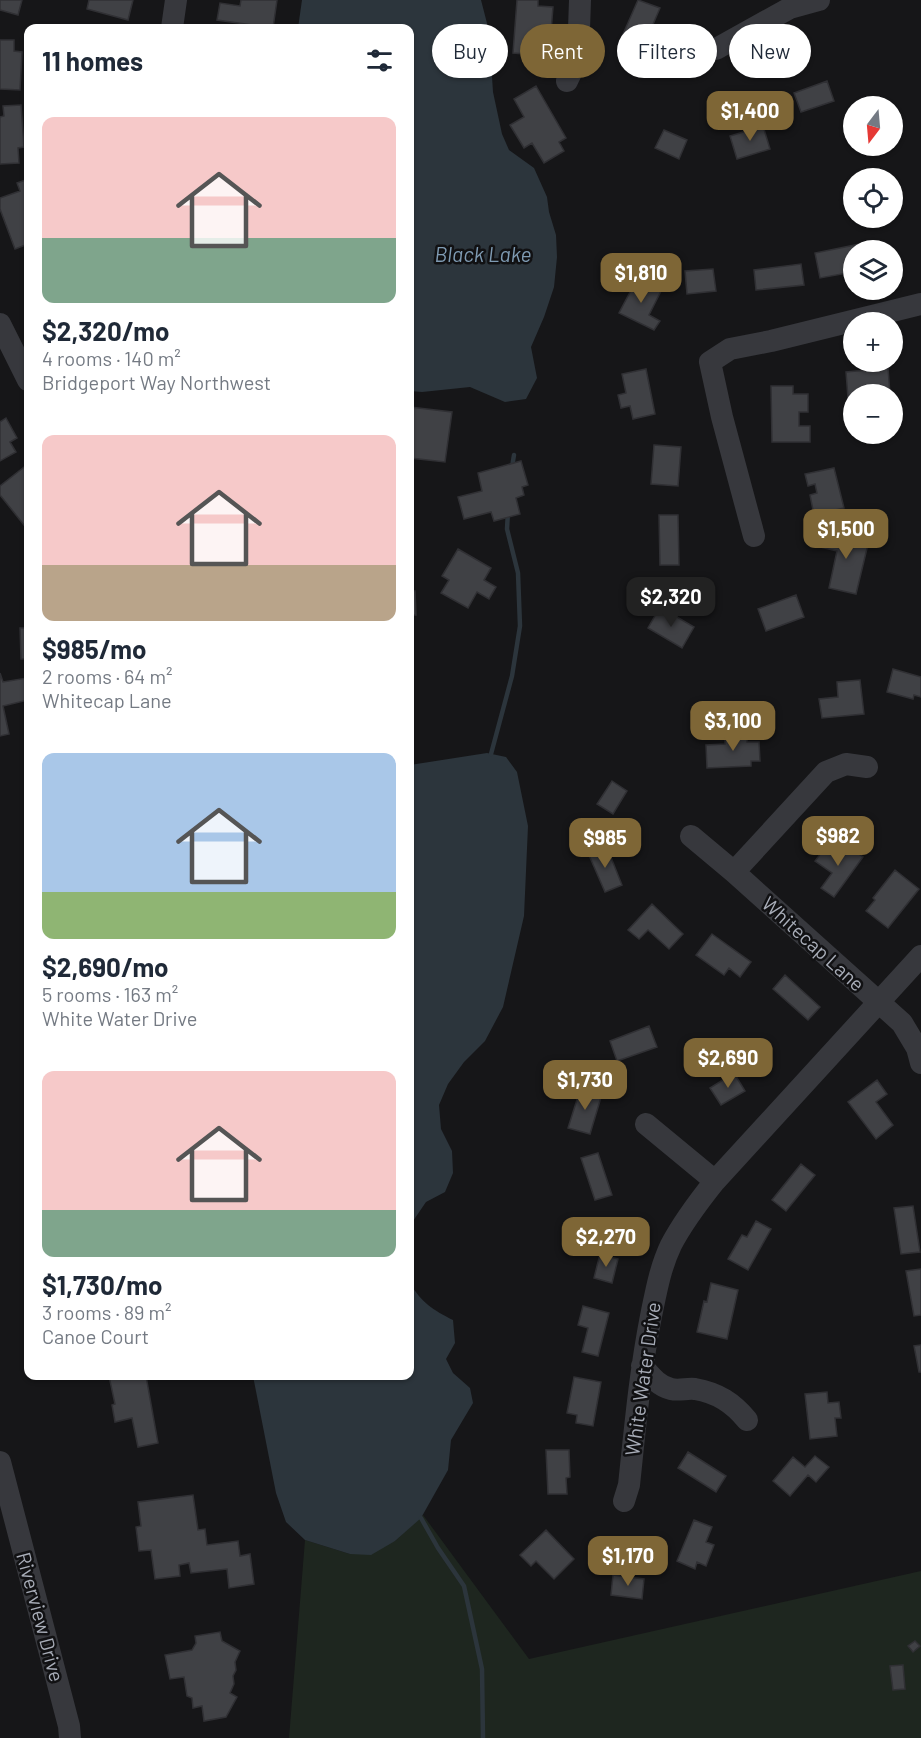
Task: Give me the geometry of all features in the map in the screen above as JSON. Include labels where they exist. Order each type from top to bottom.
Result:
[{"type":"street","points":[[173,24],[176,0]]},
{"type":"street","points":[[567,81],[578,58],[580,0]]},
{"type":"street","points":[[717,48],[790,8],[819,0]]},
{"type":"street","points":[[754,536],[722,417],[710,362],[730,348],[771,341],[921,304]]},
{"type":"street","points":[[0,324],[24,372]]},
{"type":"street","points":[[734,872],[826,772],[846,764],[867,767]]},
{"type":"street","name":"Whitecap Lane","points":[[691,836],[902,1023],[918,1048],[921,1063]]},
{"type":"street","name":"White Water Drive","points":[[624,1501],[629,1485],[642,1366],[659,1276],[670,1247],[685,1220],[715,1181],[921,956]]},
{"type":"street","points":[[646,1124],[715,1181]]},
{"type":"street","points":[[642,1366],[655,1381],[671,1389],[695,1389],[733,1404],[747,1420]]},
{"type":"street","name":"Riverview Drive","points":[[0,1462],[69,1726],[70,1738]]},
{"type":"shaded area","points":[[423,1515],[529,1659],[921,1571],[921,1738],[289,1738],[305,1540],[350,1554],[395,1541]]},
{"type":"water","name":"Black Lake","points":[[302,0],[481,0],[487,24],[432,24],[432,78],[492,78],[502,134],[509,150],[534,168],[547,197],[556,235],[557,257],[554,287],[531,347],[537,378],[526,399],[505,402],[470,387],[414,391],[414,24],[299,24]]},
{"type":"water","points":[[487,753],[506,757],[517,772],[528,826],[524,916],[503,1007],[485,1041],[464,1062],[448,1084],[439,1105],[441,1129],[452,1151],[453,1173],[445,1192],[426,1202],[414,1220],[414,764]]},
{"type":"water","points":[[414,1288],[428,1305],[453,1320],[455,1343],[446,1359],[453,1373],[470,1388],[473,1403],[451,1440],[448,1470],[421,1518],[395,1541],[371,1555],[350,1554],[305,1540],[286,1522],[276,1493],[254,1380],[414,1380]]},
{"type":"building","points":[[0,0],[22,0],[18,15],[0,10]]},
{"type":"building","points":[[89,0],[133,0],[128,20],[87,9]]},
{"type":"building","points":[[241,0],[277,0],[274,24],[245,24],[217,20],[220,3],[240,6]]},
{"type":"building","points":[[517,0],[538,0],[538,6],[553,7],[552,24],[520,24],[520,54],[513,53]]},
{"type":"building","points":[[638,0],[660,8],[653,24],[627,24]]},
{"type":"building","points":[[0,40],[14,40],[14,51],[22,52],[20,90],[0,89]]},
{"type":"building","points":[[827,81],[834,101],[801,112],[794,93]]},
{"type":"building","points":[[536,86],[566,138],[559,142],[564,151],[544,163],[532,143],[524,148],[510,125],[524,117],[514,99]]},
{"type":"building","points":[[21,105],[24,147],[18,148],[19,163],[0,164],[0,117],[4,116],[3,106]]},
{"type":"building","points":[[763,126],[770,149],[737,159],[730,136]]},
{"type":"building","points":[[664,130],[687,140],[679,159],[655,148]]},
{"type":"building","points":[[24,180],[24,246],[15,249],[0,209],[0,198],[20,191],[17,183]]},
{"type":"building","points":[[843,247],[843,274],[820,278],[815,253]]},
{"type":"building","points":[[801,264],[804,285],[756,290],[754,270]]},
{"type":"building","points":[[713,269],[716,291],[687,294],[685,271]]},
{"type":"building","points":[[637,279],[661,291],[649,315],[660,321],[654,330],[619,313]]},
{"type":"building","points":[[646,369],[655,414],[633,419],[630,406],[621,408],[618,395],[626,393],[622,374]]},
{"type":"building","points":[[846,372],[888,372],[889,384],[847,384]]},
{"type":"building","points":[[771,386],[793,386],[793,394],[808,394],[808,412],[799,412],[799,426],[810,426],[810,442],[772,442]]},
{"type":"building","points":[[414,407],[452,412],[445,462],[414,458]]},
{"type":"building","points":[[6,418],[17,438],[10,442],[16,452],[0,461],[0,422]]},
{"type":"building","points":[[654,445],[681,447],[678,486],[651,484]]},
{"type":"building","points":[[521,461],[528,485],[522,487],[524,495],[516,498],[520,514],[494,521],[491,512],[464,519],[458,497],[482,491],[478,473]]},
{"type":"building","points":[[24,467],[24,525],[0,495],[0,486]]},
{"type":"building","points":[[834,468],[844,508],[814,515],[810,495],[817,493],[815,484],[808,486],[805,474]]},
{"type":"building","points":[[659,515],[678,515],[679,565],[660,565]]},
{"type":"building","points":[[824,529],[869,540],[856,594],[829,588],[837,551],[820,547]]},
{"type":"building","points":[[458,549],[491,568],[484,580],[496,587],[489,599],[477,592],[468,608],[441,593],[449,580],[442,576]]},
{"type":"building","points":[[414,591],[415,591],[416,615],[414,615]]},
{"type":"building","points":[[796,595],[804,617],[766,631],[758,609]]},
{"type":"building","points":[[660,607],[694,627],[682,648],[648,628]]},
{"type":"building","points":[[20,628],[24,628],[24,659],[21,659]]},
{"type":"building","points":[[893,669],[921,677],[921,697],[914,695],[913,699],[887,692]]},
{"type":"building","points":[[0,673],[3,682],[24,678],[24,701],[3,706],[9,734],[0,736]]},
{"type":"building","points":[[860,680],[864,714],[822,718],[819,699],[838,697],[837,682]]},
{"type":"building","points":[[747,733],[747,742],[759,742],[760,761],[751,761],[751,766],[707,768],[706,745],[725,744],[725,734]]},
{"type":"building","points":[[612,781],[627,791],[613,814],[597,804]]},
{"type":"building","points":[[606,845],[622,885],[605,892],[588,853]]},
{"type":"building","points":[[827,845],[839,854],[846,845],[863,857],[834,897],[821,888],[832,873],[815,861]]},
{"type":"building","points":[[895,870],[919,889],[888,928],[866,911]]},
{"type":"building","points":[[652,904],[683,934],[669,949],[648,930],[639,939],[628,930]]},
{"type":"building","points":[[712,934],[751,962],[740,977],[729,968],[724,975],[696,955]]},
{"type":"building","points":[[785,975],[820,1007],[808,1020],[773,989]]},
{"type":"building","points":[[649,1026],[657,1047],[617,1061],[610,1041]]},
{"type":"building","points":[[734,1073],[745,1091],[721,1105],[710,1088]]},
{"type":"building","points":[[877,1080],[887,1094],[876,1102],[893,1125],[876,1139],[848,1102]]},
{"type":"building","points":[[581,1087],[602,1094],[590,1134],[568,1128]]},
{"type":"building","points":[[598,1153],[612,1195],[595,1200],[581,1158]]},
{"type":"building","points":[[801,1164],[815,1175],[786,1211],[772,1200]]},
{"type":"building","points":[[913,1206],[920,1252],[901,1254],[894,1208]]},
{"type":"building","points":[[756,1221],[771,1229],[748,1270],[728,1259],[742,1235],[747,1237]]},
{"type":"building","points":[[600,1254],[618,1259],[612,1283],[594,1278]]},
{"type":"building","points":[[921,1269],[921,1315],[914,1316],[906,1271]]},
{"type":"building","points":[[711,1283],[738,1290],[727,1339],[697,1332]]},
{"type":"building","points":[[583,1306],[609,1313],[598,1356],[582,1352],[588,1328],[578,1325]]},
{"type":"building","points":[[921,1345],[921,1372],[919,1372],[914,1346]]},
{"type":"building","points":[[574,1377],[601,1382],[593,1426],[576,1423],[577,1415],[567,1413]]},
{"type":"building","points":[[110,1380],[147,1380],[158,1443],[138,1447],[132,1418],[115,1422],[112,1405],[115,1404]]},
{"type":"building","points":[[827,1392],[828,1403],[839,1402],[841,1418],[835,1418],[837,1436],[810,1439],[805,1394]]},
{"type":"building","points":[[546,1450],[569,1450],[570,1477],[566,1478],[567,1494],[548,1494]]},
{"type":"building","points":[[688,1452],[726,1476],[716,1492],[678,1468]]},
{"type":"building","points":[[815,1456],[829,1467],[816,1482],[808,1475],[790,1496],[773,1481],[793,1457],[805,1467]]},
{"type":"building","points":[[193,1495],[198,1530],[205,1529],[207,1545],[238,1541],[240,1556],[250,1554],[254,1584],[229,1588],[227,1569],[191,1573],[189,1563],[179,1565],[180,1576],[155,1579],[151,1550],[139,1551],[136,1527],[141,1526],[138,1502]]},
{"type":"building","points":[[694,1520],[712,1527],[706,1542],[714,1545],[706,1566],[697,1562],[695,1569],[677,1561]]},
{"type":"building","points":[[546,1530],[574,1559],[554,1579],[536,1561],[531,1566],[520,1555]]},
{"type":"building","points":[[613,1575],[644,1579],[642,1599],[611,1595]]},
{"type":"building","points":[[220,1632],[222,1641],[240,1651],[235,1662],[234,1684],[230,1693],[237,1697],[226,1717],[204,1721],[202,1706],[193,1708],[192,1698],[187,1696],[184,1677],[170,1679],[165,1655],[192,1650],[196,1643],[195,1636]]},
{"type":"building","points":[[915,1641],[920,1646],[913,1652],[908,1646]]},
{"type":"building","points":[[903,1665],[905,1689],[893,1690],[890,1666]]},
{"type":"waterway","points":[[512,467],[514,455]]},
{"type":"waterway","points":[[491,754],[512,676],[520,626],[518,573],[507,529],[508,511]]},
{"type":"waterway","points":[[421,1518],[464,1586],[482,1669],[483,1738]]}]
